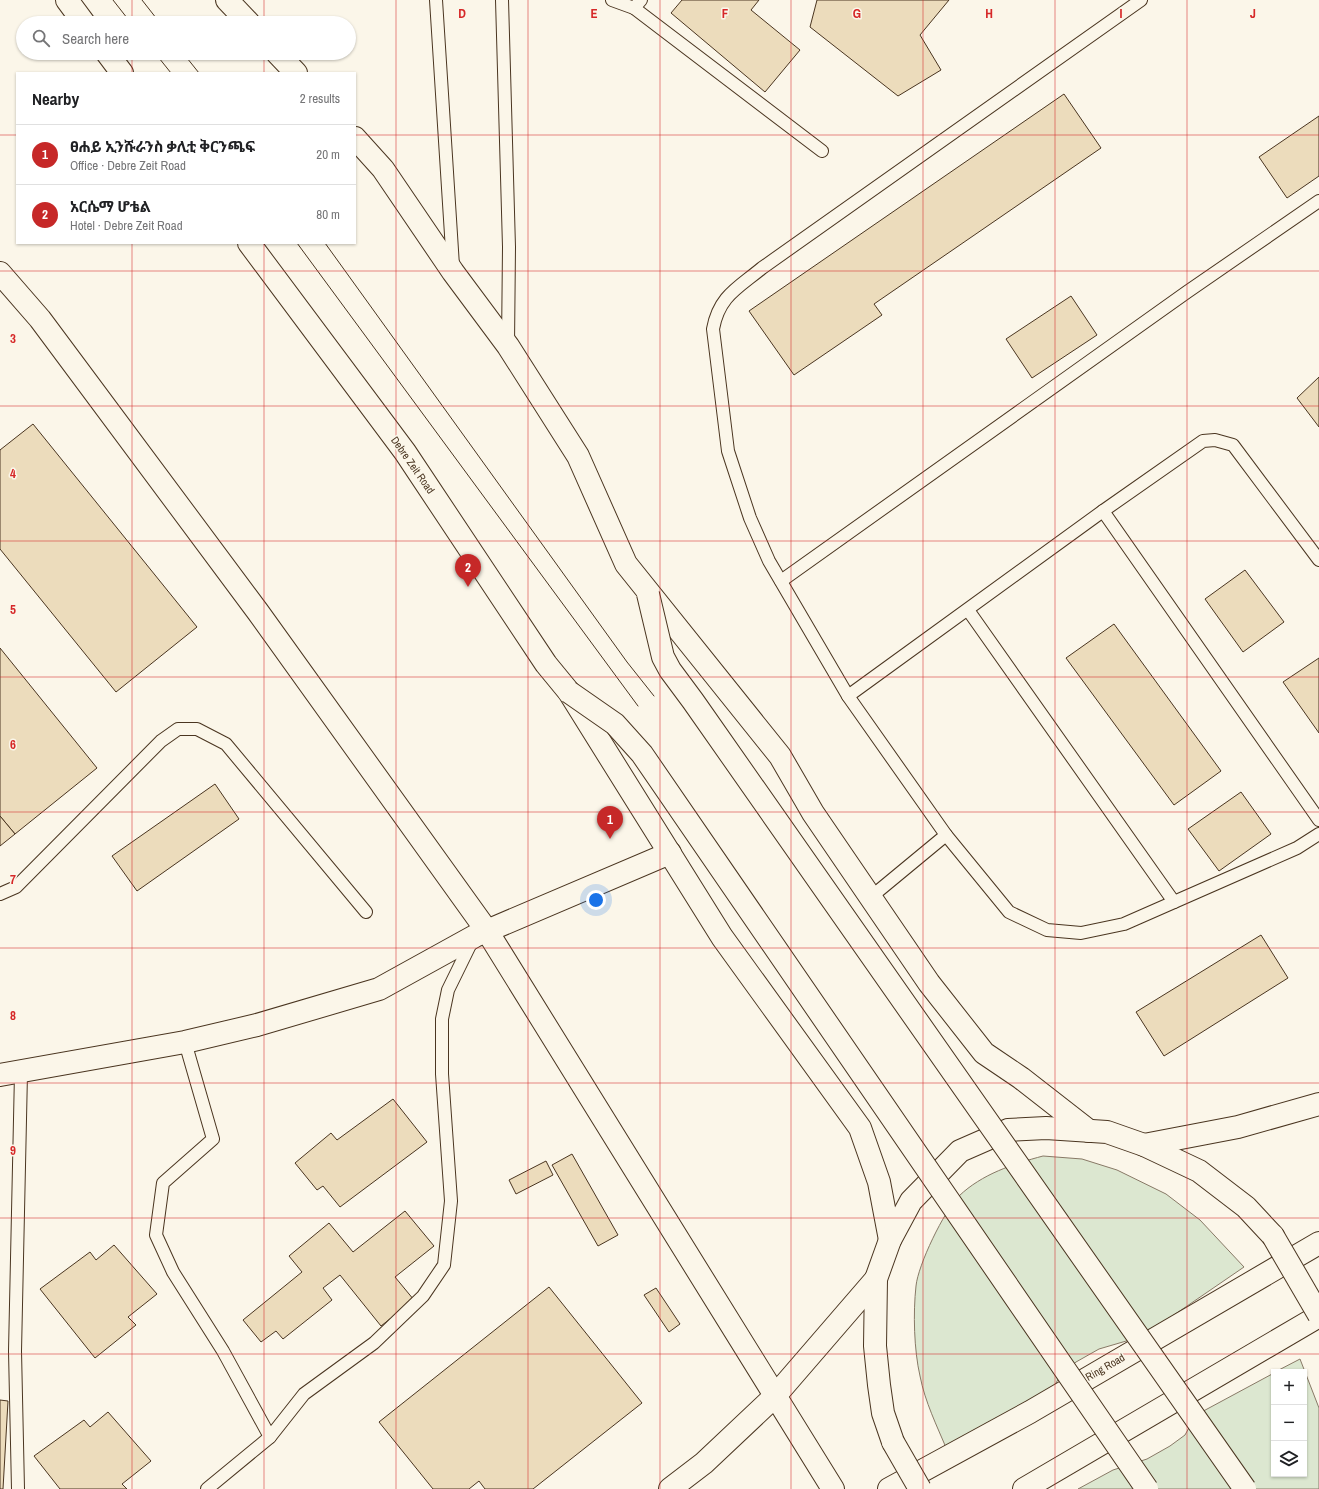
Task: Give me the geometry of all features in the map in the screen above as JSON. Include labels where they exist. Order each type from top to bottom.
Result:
[{"type":"main road","points":[[67,0],[79,16]]},
{"type":"main road","points":[[227,0],[242,16]]},
{"type":"main road","points":[[112,60],[121,72]]},
{"type":"main road","points":[[284,60],[295,72]]},
{"type":"main road","points":[[356,139],[383,169],[453,272],[508,346],[578,456],[626,564],[648,594],[780,756],[813,812],[871,896],[928,983],[984,1053],[1021,1078],[1089,1131]]},
{"type":"main road","name":"Debre Zeit Road","points":[[250,244],[405,452],[546,664],[569,692]]},
{"type":"main road","points":[[0,273],[40,319],[258,612],[481,933],[832,1486]]},
{"type":"main road","points":[[648,594],[663,657],[670,670],[698,707],[1245,1489]]},
{"type":"main road","points":[[569,692],[722,936],[860,1128],[879,1182],[890,1240]]},
{"type":"main road","points":[[569,692],[615,724],[642,754],[1148,1489]]},
{"type":"main road","points":[[11,1074],[185,1042],[257,1025],[380,989],[481,933],[670,853]]},
{"type":"main road","points":[[1144,1145],[1238,1127],[1319,1104]]},
{"type":"main road","points":[[920,1489],[893,1442],[884,1413],[878,1377],[875,1346],[876,1279],[890,1240],[911,1201],[960,1151],[1008,1130],[1046,1128],[1107,1132],[1144,1145],[1199,1171],[1246,1206],[1273,1236],[1319,1315],[1024,1489]]},
{"type":"main road","name":"Ring Road","points":[[889,1489],[1030,1412],[1319,1243]]},
{"type":"main road","points":[[670,1489],[704,1463],[776,1396],[876,1279]]},
{"type":"lane","points":[[436,0],[453,272]]},
{"type":"lane","points":[[502,0],[509,246],[508,346]]},
{"type":"lane","points":[[612,0],[637,4],[822,151]]},
{"type":"lane","points":[[1141,0],[762,268],[723,301],[716,313],[713,329],[728,451],[750,518],[769,560],[848,696],[946,835],[1009,912],[1047,930],[1081,933],[1124,924],[1296,848],[1319,834]]},
{"type":"lane","points":[[781,581],[1319,201]]},
{"type":"lane","points":[[848,696],[1103,511],[1203,441],[1215,440],[1233,445],[1319,560]]},
{"type":"lane","points":[[1103,511],[1319,820]]},
{"type":"lane","points":[[968,610],[1174,902]]},
{"type":"lane","points":[[0,894],[16,887],[162,741],[178,729],[198,729],[226,744],[366,912]]},
{"type":"lane","points":[[871,896],[946,835]]},
{"type":"lane","points":[[206,1489],[270,1437],[304,1394],[374,1343],[423,1296],[444,1265],[451,1201],[442,1074],[442,1019],[448,990],[481,933]]},
{"type":"lane","points":[[185,1042],[213,1139],[163,1183],[156,1236],[173,1272],[223,1351],[270,1437]]},
{"type":"lane","points":[[11,1074],[18,1489]]},
{"type":"green space","points":[[1043,1156],[1082,1159],[1117,1170],[1166,1194],[1200,1220],[1244,1267],[1171,1317],[1133,1339],[1099,1349],[1076,1362],[1061,1374],[1050,1394],[947,1450],[925,1395],[916,1355],[914,1319],[915,1297],[921,1265],[946,1213],[959,1196],[968,1188],[998,1171],[1009,1166]]},
{"type":"green space","points":[[1300,1359],[1304,1369],[1281,1369]]},
{"type":"green space","points":[[1271,1375],[1271,1477],[1307,1477],[1307,1377],[1319,1408],[1319,1489],[1078,1489],[1113,1470],[1147,1459],[1170,1446],[1185,1435],[1196,1415]]},
{"type":"building","points":[[682,0],[759,0],[751,10],[800,50],[765,92],[671,13]]},
{"type":"building","points":[[817,0],[949,0],[920,35],[941,70],[898,96],[810,27]]},
{"type":"building","points":[[1064,94],[1101,148],[874,304],[882,315],[794,375],[749,311]]},
{"type":"building","points":[[1319,116],[1319,176],[1287,198],[1259,157]]},
{"type":"building","points":[[1071,296],[1097,335],[1032,378],[1006,339]]},
{"type":"building","points":[[1319,377],[1319,427],[1297,398]]},
{"type":"building","points":[[33,424],[197,627],[116,692],[0,549],[0,450]]},
{"type":"building","points":[[1245,570],[1284,622],[1243,652],[1205,599]]},
{"type":"building","points":[[1114,624],[1221,771],[1174,805],[1066,658]]},
{"type":"building","points":[[0,648],[97,768],[15,834],[0,816]]},
{"type":"building","points":[[1319,658],[1319,733],[1283,682]]},
{"type":"building","points":[[215,784],[239,819],[137,891],[112,856]]},
{"type":"building","points":[[1241,792],[1271,834],[1219,871],[1188,829]]},
{"type":"building","points":[[0,816],[15,834],[0,846]]},
{"type":"building","points":[[1261,935],[1288,978],[1164,1056],[1136,1012]]},
{"type":"building","points":[[393,1099],[427,1142],[340,1207],[323,1186],[317,1190],[295,1163],[331,1133],[337,1140]]},
{"type":"building","points":[[572,1154],[618,1235],[598,1246],[552,1165]]},
{"type":"building","points":[[546,1161],[553,1175],[516,1194],[509,1180]]},
{"type":"building","points":[[405,1211],[434,1246],[395,1277],[414,1300],[381,1326],[340,1275],[323,1288],[332,1300],[283,1339],[276,1331],[261,1342],[243,1320],[302,1272],[289,1256],[329,1223],[353,1252]]},
{"type":"building","points":[[114,1245],[157,1294],[128,1317],[136,1325],[95,1358],[40,1289],[90,1252],[96,1260]]},
{"type":"building","points":[[549,1287],[642,1403],[533,1489],[485,1489],[479,1481],[469,1489],[433,1489],[379,1422]]},
{"type":"building","points":[[656,1288],[680,1324],[669,1332],[644,1295]]},
{"type":"building","points":[[0,1400],[8,1401],[3,1489],[0,1489]]},
{"type":"building","points":[[108,1412],[151,1461],[122,1484],[127,1489],[60,1489],[34,1456],[84,1420],[90,1427]]},
{"type":"tram line","points":[[113,0],[126,16]]},
{"type":"tram line","points":[[142,0],[155,16]]},
{"type":"tram line","points":[[161,60],[170,72]]},
{"type":"tram line","points":[[189,60],[198,72]]},
{"type":"tram line","points":[[298,244],[638,706]]},
{"type":"tram line","points":[[326,244],[627,662],[654,696]]},
{"type":"place","name":"አርሴማ ሆቴል","points":[[468,587]]},
{"type":"place","name":"ፀሐይ ኢንሹራንስ ቃሊቲ ቅርንጫፍ","points":[[610,839]]}]
